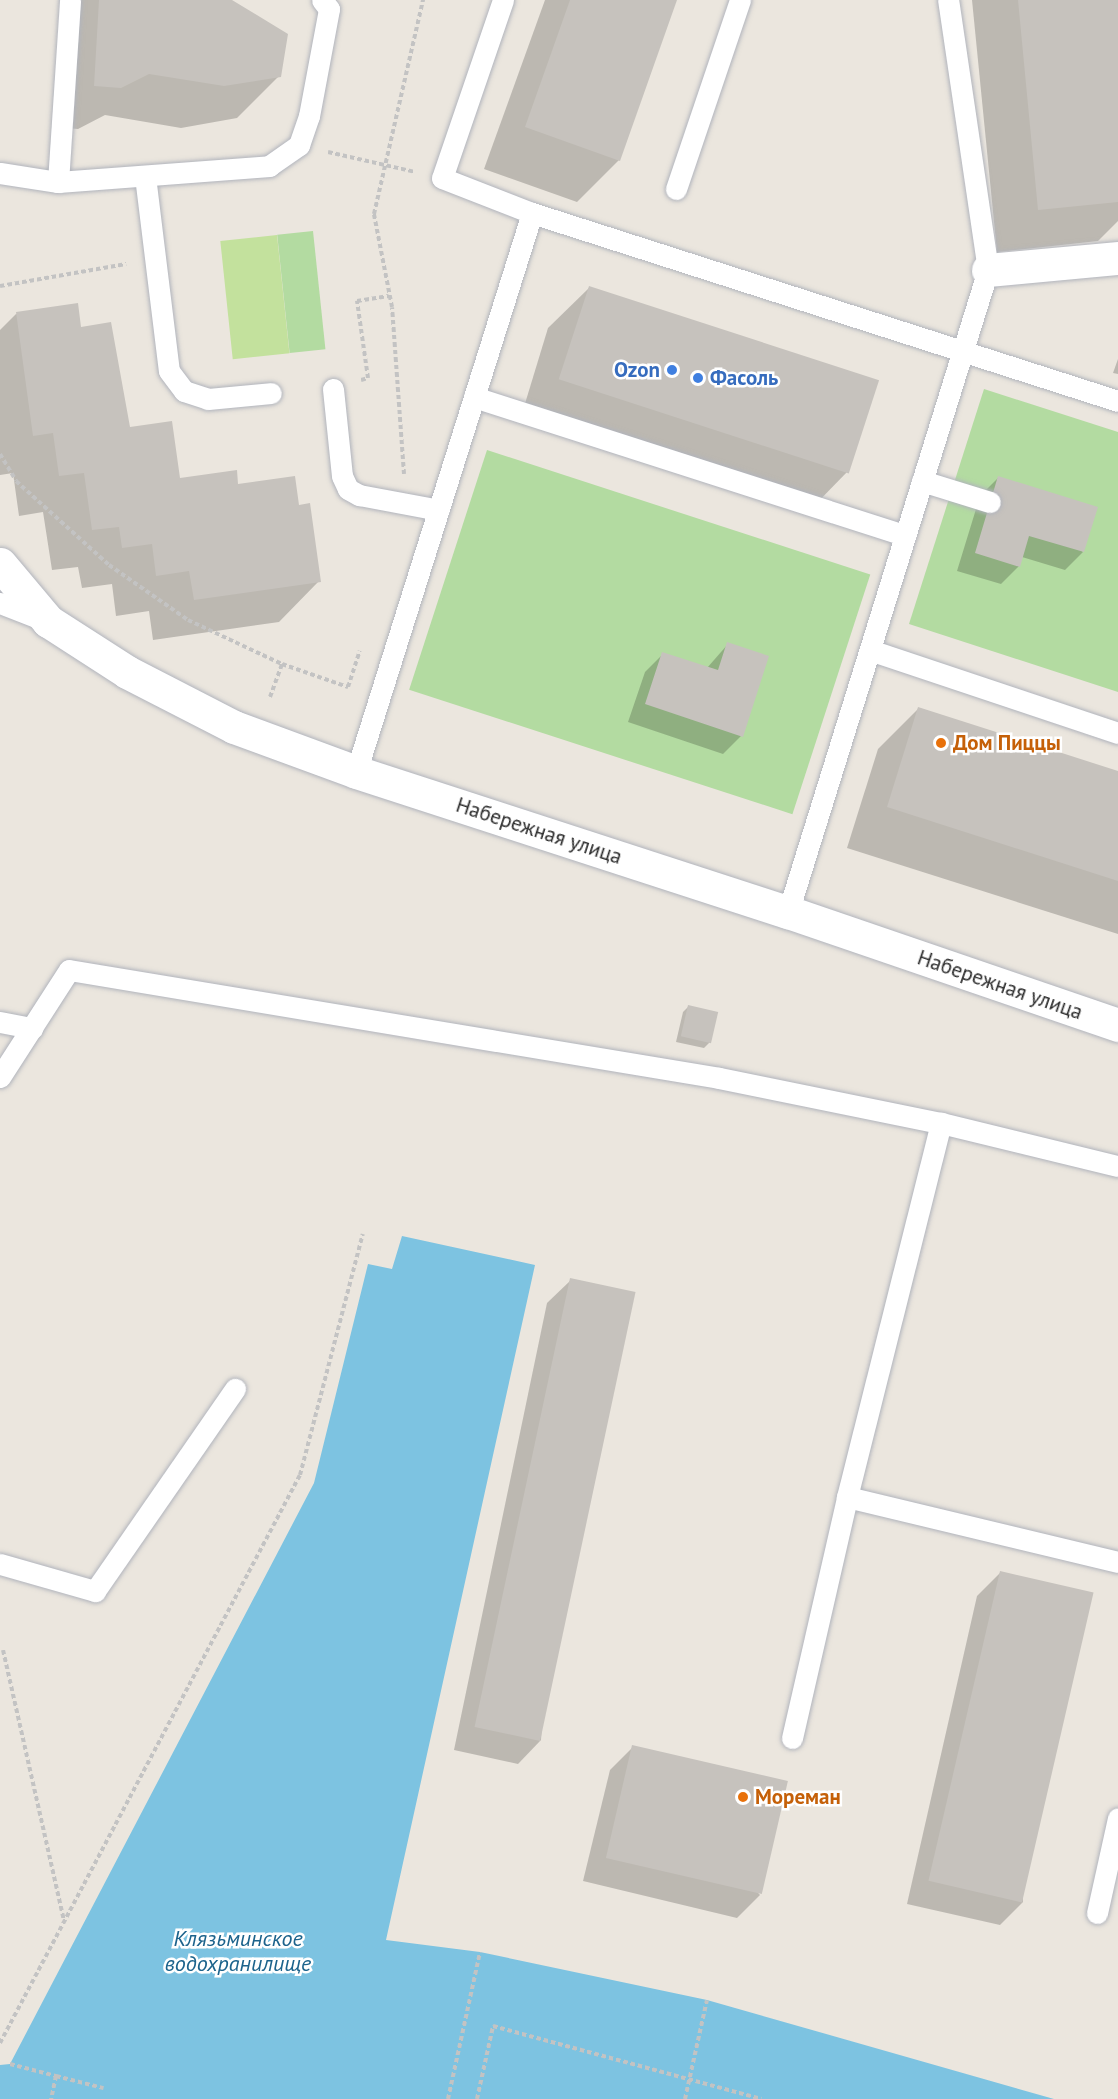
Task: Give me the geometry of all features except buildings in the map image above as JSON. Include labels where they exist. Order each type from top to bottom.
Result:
[{"type":"street","points":[[988,270],[1078,264],[1118,258]]},
{"type":"street","name":"Набережная улица","points":[[0,564],[48,621],[127,672],[234,727],[356,772],[788,912],[1118,1025]]},
{"type":"lane","points":[[58,182],[70,0]]},
{"type":"lane","points":[[0,173],[58,182],[269,166],[299,145],[309,117],[329,9],[322,0]]},
{"type":"lane","points":[[503,0],[442,178],[532,213],[1118,401]]},
{"type":"lane","points":[[676,189],[740,0]]},
{"type":"lane","points":[[788,912],[988,270],[948,0]]},
{"type":"lane","points":[[145,176],[169,370],[184,391],[208,399],[271,393]]},
{"type":"lane","points":[[356,772],[532,213]]},
{"type":"lane","points":[[333,389],[342,476],[348,489],[359,495],[439,510]]},
{"type":"lane","points":[[474,397],[905,535]]},
{"type":"lane","points":[[922,481],[990,502]]},
{"type":"lane","points":[[0,603],[48,621]]},
{"type":"lane","points":[[870,651],[1118,733]]},
{"type":"lane","points":[[0,1077],[69,970],[719,1078],[941,1123],[1118,1166]]},
{"type":"lane","points":[[0,1022],[32,1028]]},
{"type":"lane","points":[[792,1738],[847,1497],[941,1123]]},
{"type":"lane","points":[[0,1564],[95,1591],[235,1389]]},
{"type":"lane","points":[[847,1497],[1118,1562]]},
{"type":"lane","points":[[1097,1913],[1118,1818]]},
{"type":"path","points":[[405,504],[390,296],[374,214],[423,0]]},
{"type":"path","points":[[299,145],[385,166]]},
{"type":"path","points":[[0,286],[134,263]]},
{"type":"path","points":[[357,381],[368,378],[357,301],[390,296]]},
{"type":"path","points":[[0,454],[16,481],[109,565],[188,620],[282,664],[348,687],[362,644]]},
{"type":"path","points":[[270,697],[282,664]]},
{"type":"path","points":[[0,2043],[300,1475],[363,1234]]},
{"type":"path","points":[[3,1650],[64,1922]]},
{"type":"path","points":[[448,2099],[480,1952]]},
{"type":"path","points":[[685,2099],[707,2000]]},
{"type":"path","points":[[477,2099],[493,2026],[761,2099]]},
{"type":"path","points":[[10,2064],[103,2088]]},
{"type":"path","points":[[51,2099],[56,2076]]},
{"type":"green space","points":[[313,231],[325,349],[290,353],[277,235]]},
{"type":"green space","points":[[277,235],[289,353],[233,359],[220,241]]},
{"type":"green space","points":[[984,389],[1118,432],[1118,692],[909,624]]},
{"type":"green space","points":[[487,450],[870,575],[792,814],[409,690]]},
{"type":"water","name":"Клязьминское водохранилище","points":[[402,1236],[535,1265],[386,1940],[480,1952],[707,2000],[1054,2099],[0,2099],[0,2065],[10,2064],[314,1483],[368,1264],[392,1269]]},
{"type":"place","name":"Ozon","points":[[672,370]]},
{"type":"place","name":"Фасоль","points":[[698,378]]},
{"type":"place","name":"Дом Пиццы","points":[[941,743]]},
{"type":"place","name":"Мореман","points":[[743,1797]]}]
